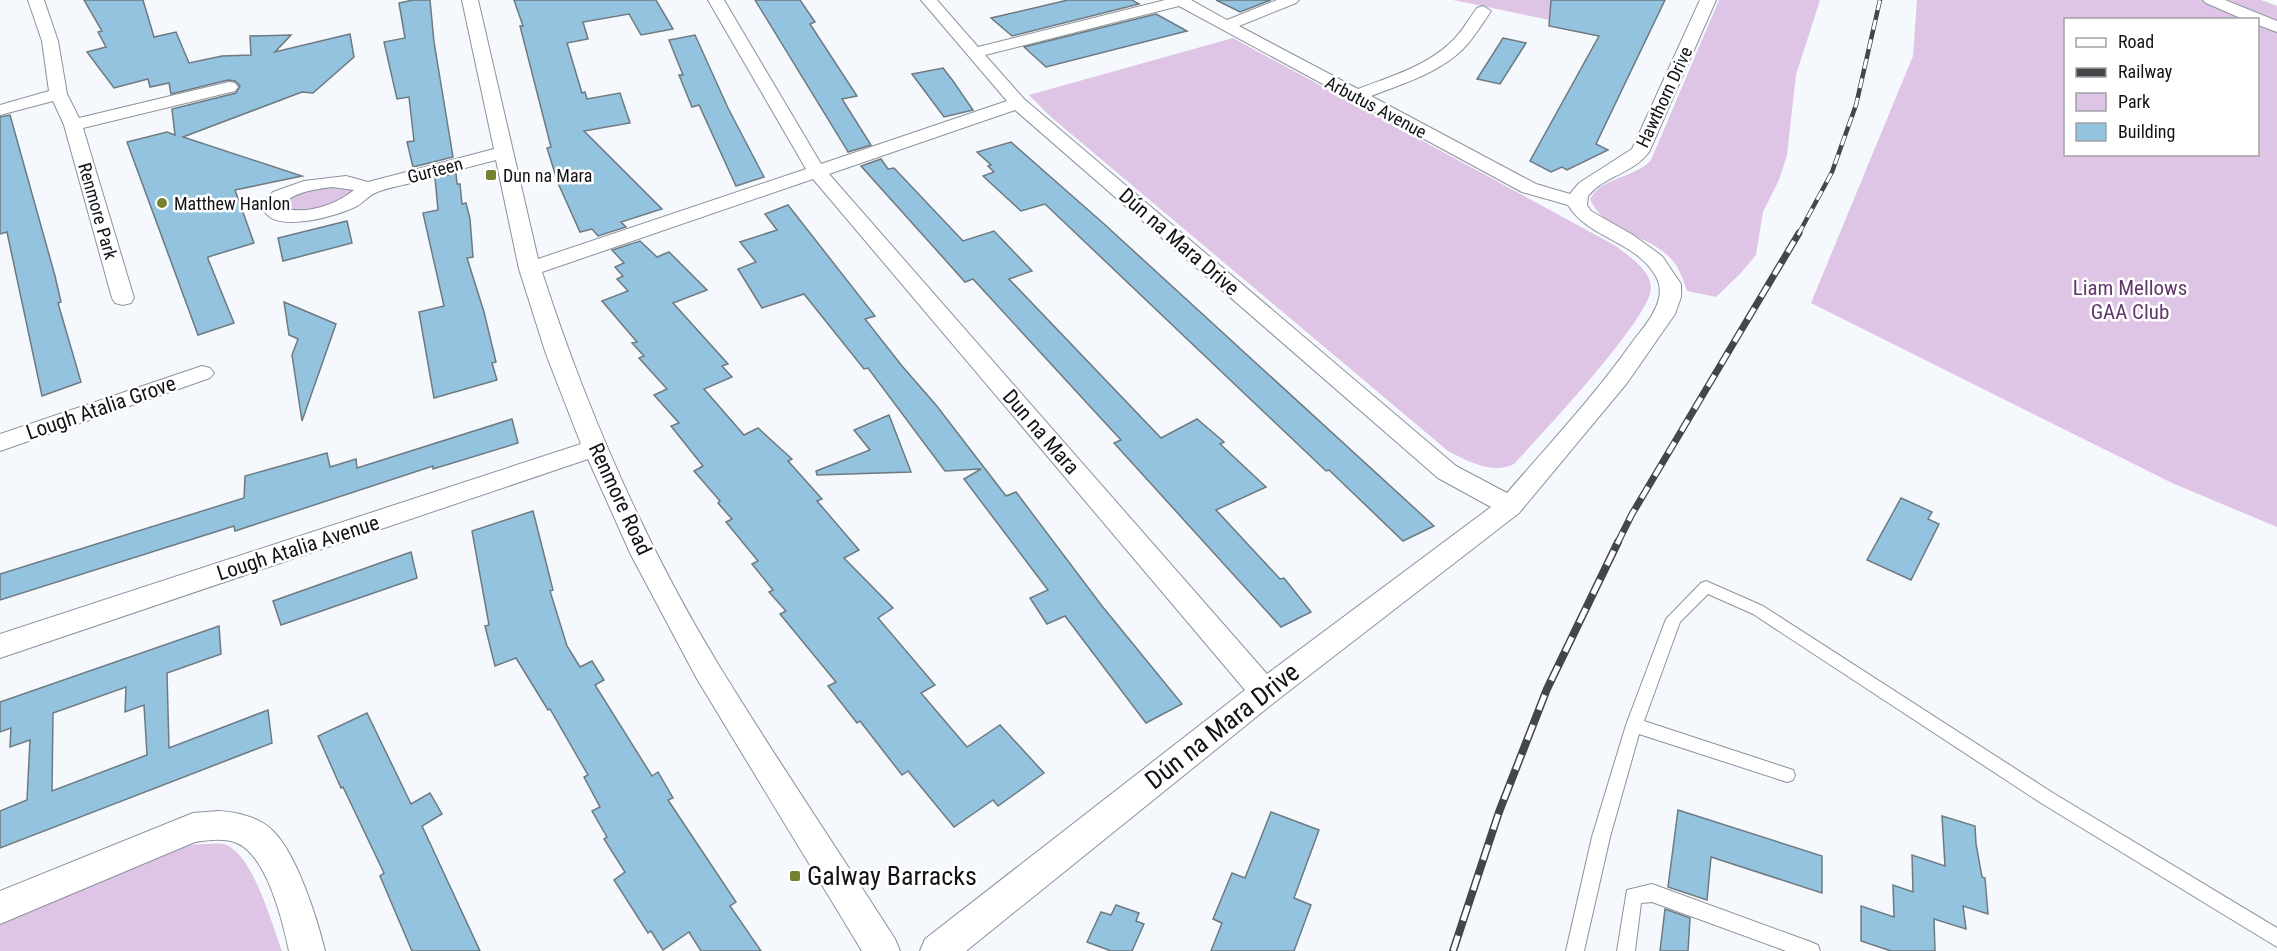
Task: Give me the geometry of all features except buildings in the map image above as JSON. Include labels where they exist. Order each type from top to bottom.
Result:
[{"type":"street","name":"Renmore Park","points":[[36,0],[50,41],[58,94],[73,125],[123,298]]},
{"type":"street","name":"Renmore Road","points":[[470,0],[530,269],[557,354],[595,448],[645,555],[707,671],[882,951]]},
{"type":"street","name":"Dun na Mara","points":[[716,0],[818,171],[1265,692]]},
{"type":"street","name":"Dún na Mara Drive","points":[[929,0],[1018,103],[1446,472],[1510,506]]},
{"type":"street","points":[[973,53],[1179,0]]},
{"type":"street","name":"Arbutus Avenue","points":[[1179,0],[1529,188],[1578,202]]},
{"type":"street","points":[[1225,26],[1291,0]]},
{"type":"street","name":"Hawthorn Drive","points":[[1578,202],[1579,194],[1585,186],[1627,164],[1640,152],[1708,0]]},
{"type":"street","points":[[2211,0],[2255,18]]},
{"type":"street","points":[[1355,96],[1447,55],[1460,44],[1483,11]]},
{"type":"street","points":[[2259,20],[2277,27]]},
{"type":"street","points":[[73,125],[230,87]]},
{"type":"street","points":[[0,110],[58,94]]},
{"type":"street","points":[[530,269],[1018,103]]},
{"type":"street","name":"Gurteen","points":[[366,189],[503,152]]},
{"type":"street","name":"Dún na Mara Drive","points":[[938,951],[1265,692],[1510,506],[1619,378],[1664,314],[1670,297],[1670,284],[1655,260],[1626,239],[1584,215],[1579,209],[1578,202]]},
{"type":"street","name":"Lough Atalia Grove","points":[[0,443],[202,373]]},
{"type":"street","name":"Lough Atalia Avenue","points":[[0,646],[595,448]]},
{"type":"street","points":[[0,908],[193,828],[225,825],[250,834],[260,840],[267,849],[289,890],[308,951]]},
{"type":"lane","points":[[1575,951],[1601,837],[1634,725],[1674,619],[1706,587],[1758,610],[2047,798],[2277,938]]},
{"type":"lane","points":[[1634,725],[1787,775]]},
{"type":"lane","points":[[1626,951],[1633,896],[1652,892],[1811,951]]},
{"type":"green space","points":[[1453,0],[1584,0],[1569,24]]},
{"type":"green space","points":[[1719,0],[1820,0],[1796,75],[1787,155],[1779,180],[1763,212],[1756,255],[1716,297],[1687,291],[1678,268],[1667,255],[1606,220],[1590,199],[1602,186],[1636,171],[1651,160]]},
{"type":"green space","name":"Liam Mellows GAA Club","points":[[1917,0],[2261,0],[2277,6],[2277,527],[2172,483],[1811,303],[1913,56]]},
{"type":"green space","points":[[1233,38],[1616,246],[1647,274],[1651,287],[1647,302],[1634,323],[1592,377],[1514,464],[1498,468],[1489,467],[1448,451],[1051,117],[1029,95]]},
{"type":"green space","points":[[336,185],[355,189],[336,204],[300,212],[283,211],[283,202],[295,195]]},
{"type":"green space","points":[[224,844],[234,850],[244,861],[260,891],[282,951],[0,951],[0,921],[182,845]]},
{"type":"railway","points":[[1798,235],[1832,172],[1856,105],[1880,0]]},
{"type":"railway","points":[[1618,542],[1632,514],[1799,233]]},
{"type":"railway","points":[[1453,951],[1499,812],[1547,689],[1618,542]]},
{"type":"place","name":"Dun na Mara","points":[[491,175]]},
{"type":"place","name":"Matthew Hanlon","points":[[162,203]]},
{"type":"place","name":"Galway Barracks","points":[[795,876]]}]
